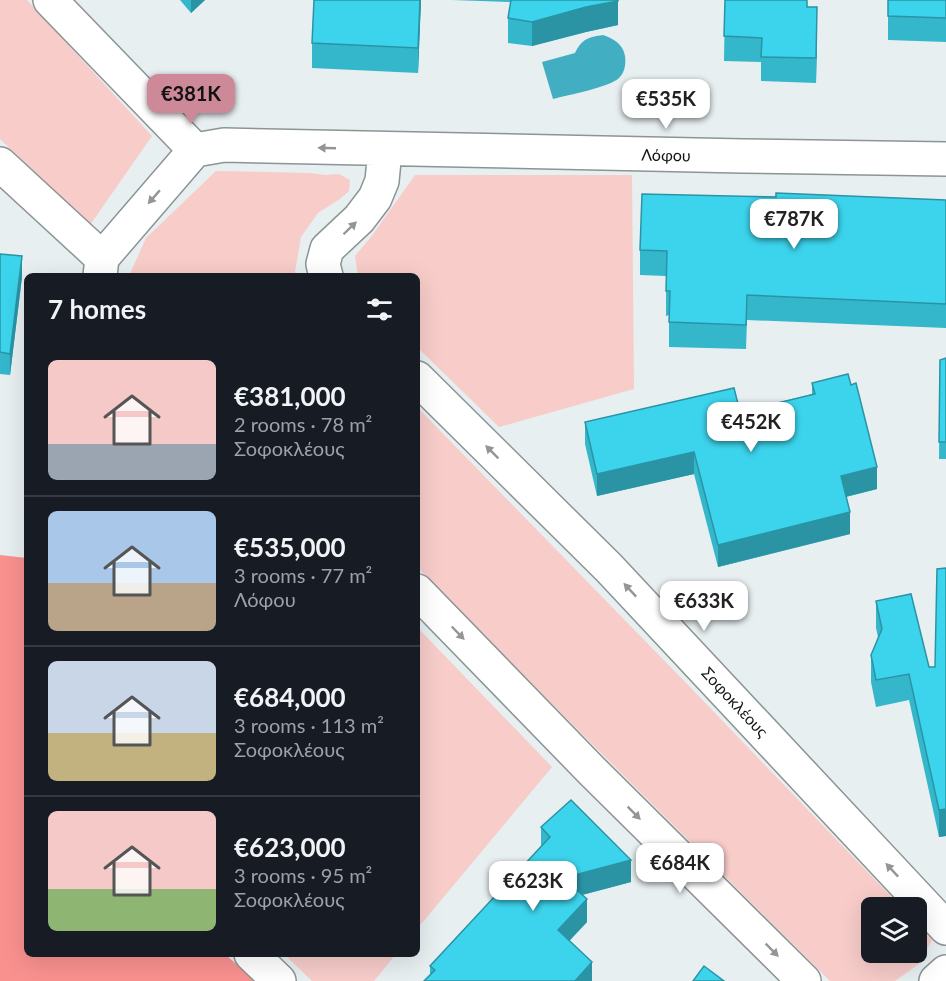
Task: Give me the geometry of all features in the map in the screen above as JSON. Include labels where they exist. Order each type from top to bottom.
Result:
[{"type":"street","points":[[0,164],[101,267],[195,150],[50,0]]},
{"type":"street","name":"Λόφου","points":[[195,150],[224,145],[385,150],[946,159]]},
{"type":"street","points":[[325,273],[323,264],[327,249],[359,219],[375,198],[382,181],[385,150]]},
{"type":"street","name":"Σοφοκλέους","points":[[420,381],[609,568],[946,928]]},
{"type":"street","points":[[420,594],[592,771],[804,981]]},
{"type":"street","points":[[254,957],[279,981]]},
{"type":"street","points":[[936,981],[946,972]]},
{"type":"shaded area","points":[[0,0],[27,0],[152,136],[90,225],[0,139]]},
{"type":"shaded area","points":[[216,171],[339,174],[350,180],[349,191],[318,213],[301,237],[296,273],[130,273],[146,238]]},
{"type":"shaded area","points":[[415,175],[632,175],[634,389],[499,427],[420,350],[420,273],[358,273],[355,256]]},
{"type":"shaded area","points":[[420,410],[891,897],[861,897],[861,963],[919,964],[895,981],[830,981],[420,570]]},
{"type":"shaded area","points":[[0,555],[24,558],[24,957],[228,957],[255,981],[0,981]]},
{"type":"shaded area","points":[[420,630],[552,767],[420,925]]},
{"type":"shaded area","points":[[927,935],[932,940],[927,949]]},
{"type":"shaded area","points":[[287,957],[394,957],[374,981],[312,981]]},
{"type":"water","points":[[603,35],[617,42],[624,52],[625,65],[621,76],[607,85],[553,99],[542,62],[575,53],[586,40]]},
{"type":"building","points":[[314,0],[420,0],[418,48],[312,43]]},
{"type":"building","points":[[511,0],[618,1],[532,22],[508,18]]},
{"type":"building","points":[[725,0],[807,0],[807,7],[817,7],[816,58],[761,57],[762,38],[724,36]]},
{"type":"building","points":[[888,0],[946,0],[946,18],[888,16]]},
{"type":"building","points":[[776,193],[946,200],[946,304],[747,295],[746,325],[669,322],[670,291],[666,291],[667,251],[640,250],[642,194],[776,197]]},
{"type":"building","points":[[0,254],[22,256],[10,354],[0,352]]},
{"type":"building","points":[[946,358],[946,442],[939,442],[940,360]]},
{"type":"building","points":[[848,374],[851,385],[856,383],[877,467],[841,476],[850,512],[718,545],[694,452],[597,474],[585,422],[734,388],[740,412],[815,394],[812,383]]},
{"type":"building","points":[[946,568],[946,809],[939,810],[909,674],[876,680],[871,655],[882,629],[876,601],[911,594],[929,667],[935,667],[937,569]]},
{"type":"building","points":[[571,800],[631,860],[563,878],[587,899],[558,930],[592,962],[575,981],[424,981],[435,970],[430,966],[550,837],[541,827]]},
{"type":"building","points":[[704,966],[724,981],[693,981]]}]
